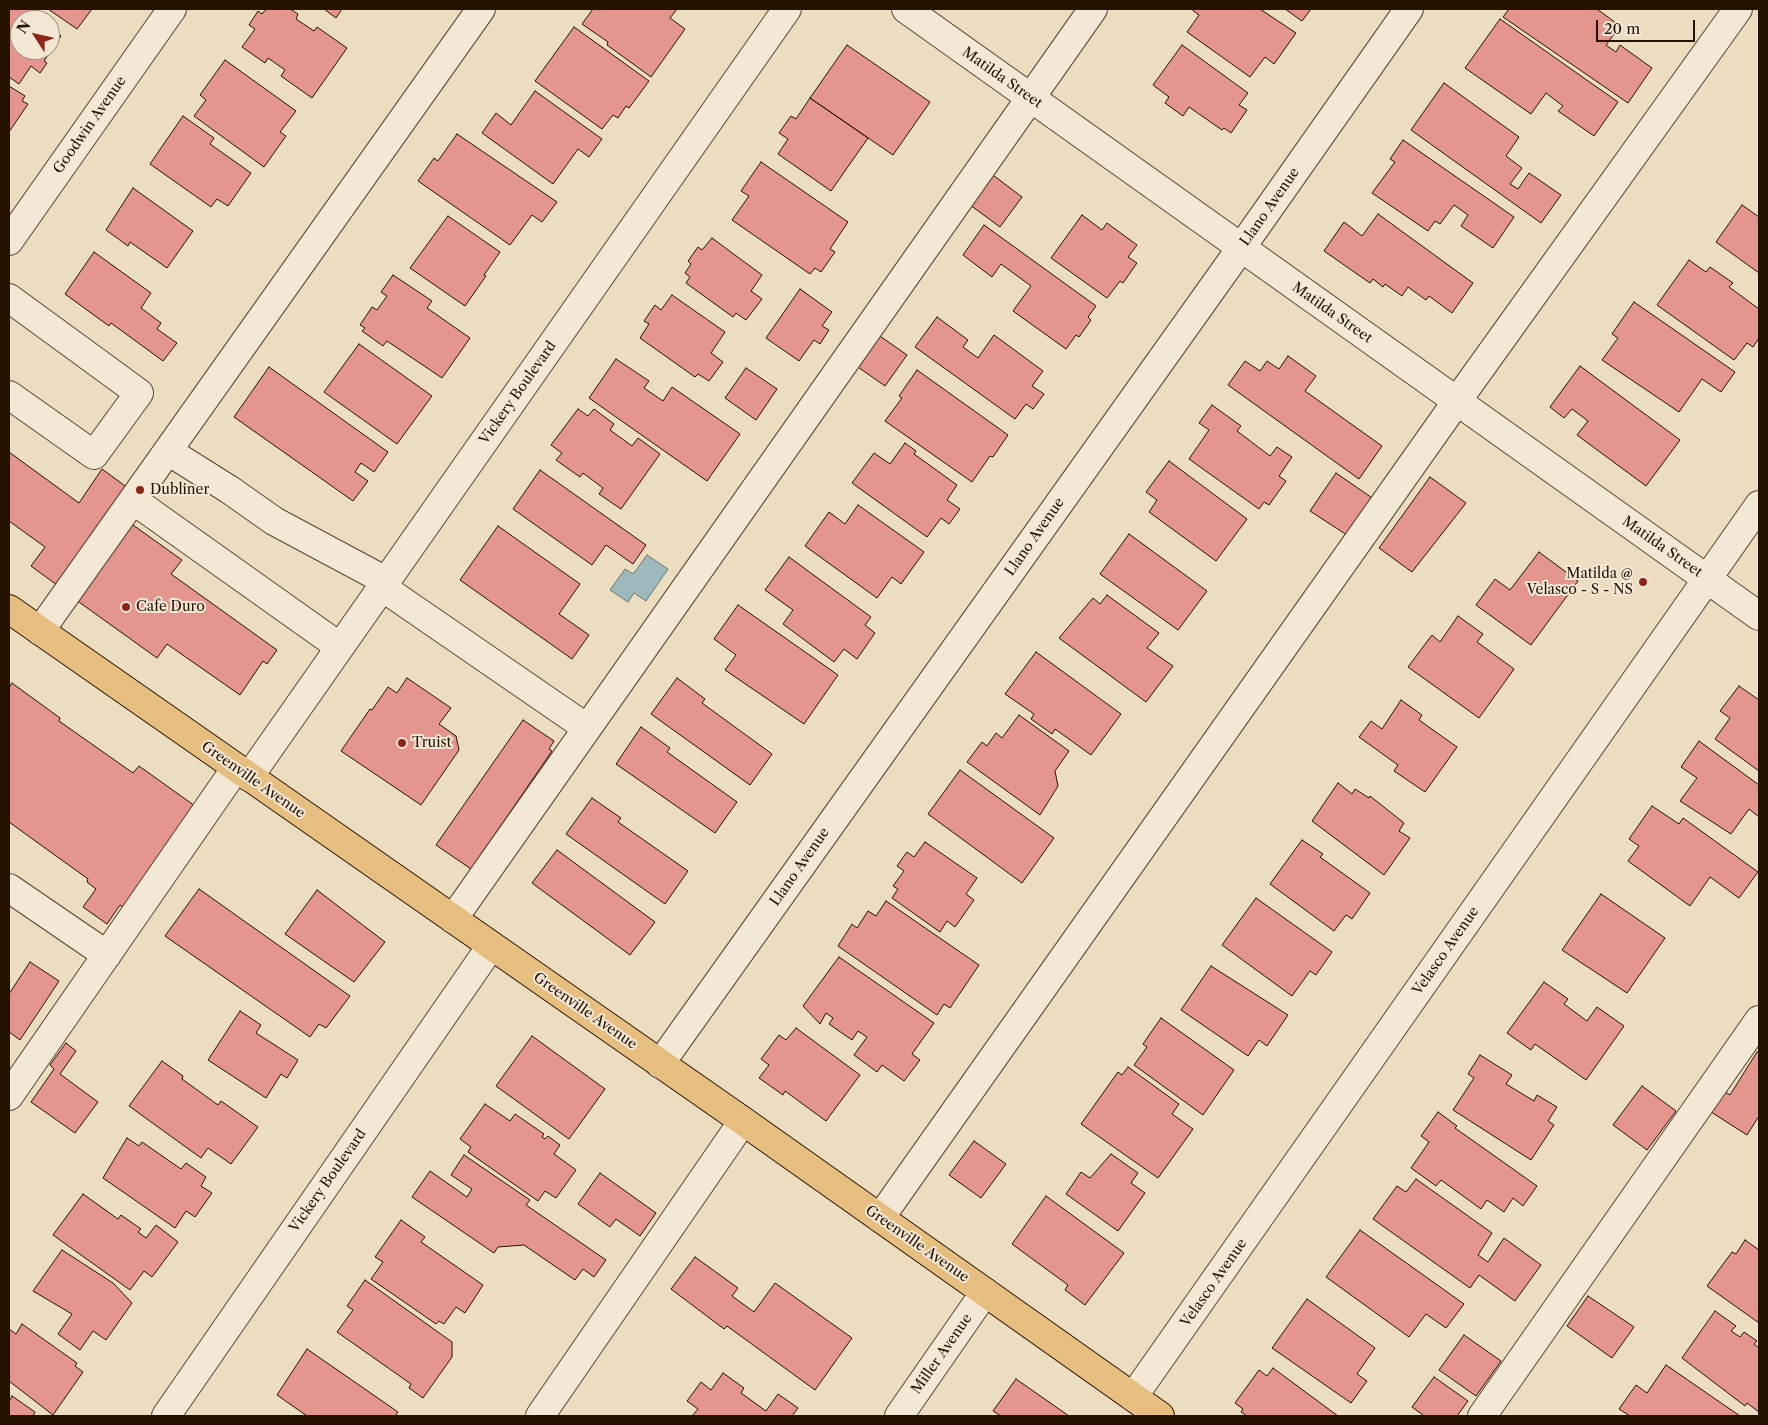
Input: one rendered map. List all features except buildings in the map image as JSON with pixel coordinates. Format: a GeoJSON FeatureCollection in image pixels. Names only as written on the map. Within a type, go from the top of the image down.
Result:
{"type":"FeatureCollection","features":[{"type":"Feature","properties":{"kind":"main road","name":"Greenville Avenue"},"geometry":{"type":"LineString","coordinates":[[9,609],[743,1121],[1160,1416]]}},
{"type":"Feature","properties":{"kind":"street","name":"Goodwin Avenue"},"geometry":{"type":"LineString","coordinates":[[9,241],[172,9]]}},
{"type":"Feature","properties":{"kind":"street"},"geometry":{"type":"LineString","coordinates":[[40,631],[481,9]]}},
{"type":"Feature","properties":{"kind":"street","name":"Vickery Boulevard"},"geometry":{"type":"LineString","coordinates":[[9,1096],[107,955],[242,772],[340,647],[787,9]]}},
{"type":"Feature","properties":{"kind":"street","name":"Matilda Street"},"geometry":{"type":"LineString","coordinates":[[906,9],[1759,616]]}},
{"type":"Feature","properties":{"kind":"street"},"geometry":{"type":"LineString","coordinates":[[453,919],[1092,9]]}},
{"type":"Feature","properties":{"kind":"street","name":"Llano Avenue"},"geometry":{"type":"LineString","coordinates":[[660,1064],[1409,9]]}},
{"type":"Feature","properties":{"kind":"street"},"geometry":{"type":"LineString","coordinates":[[880,1218],[1457,402],[1738,9]]}},
{"type":"Feature","properties":{"kind":"street"},"geometry":{"type":"LineString","coordinates":[[9,298],[139,393],[94,455],[9,394]]}},
{"type":"Feature","properties":{"kind":"street"},"geometry":{"type":"LineString","coordinates":[[168,451],[230,490],[274,521],[384,584],[587,728]]}},
{"type":"Feature","properties":{"kind":"street"},"geometry":{"type":"LineString","coordinates":[[133,500],[340,647]]}},
{"type":"Feature","properties":{"kind":"street","name":"Velasco Avenue"},"geometry":{"type":"LineString","coordinates":[[1133,1397],[1759,505]]}},
{"type":"Feature","properties":{"kind":"street"},"geometry":{"type":"LineString","coordinates":[[9,888],[107,955]]}},
{"type":"Feature","properties":{"kind":"street","name":"Vickery Boulevard"},"geometry":{"type":"LineString","coordinates":[[166,1416],[491,946]]}},
{"type":"Feature","properties":{"kind":"street"},"geometry":{"type":"LineString","coordinates":[[1482,1416],[1759,1020]]}},
{"type":"Feature","properties":{"kind":"street"},"geometry":{"type":"LineString","coordinates":[[540,1416],[743,1121]]}},
{"type":"Feature","properties":{"kind":"street","name":"Miller Avenue"},"geometry":{"type":"LineString","coordinates":[[898,1416],[985,1292]]}},
{"type":"Feature","properties":{"kind":"water"},"geometry":{"type":"Polygon","coordinates":[[[647,555],[668,569],[646,601],[634,593],[628,602],[610,590],[625,569],[633,574],[647,555]]]}},
{"type":"Feature","properties":{"kind":"place","name":"Dubliner"},"geometry":{"type":"Point","coordinates":[140,490]}},
{"type":"Feature","properties":{"kind":"place","name":"Matilda @ Velasco - S - NS"},"geometry":{"type":"Point","coordinates":[1643,582]}},
{"type":"Feature","properties":{"kind":"place","name":"Cafe Duro"},"geometry":{"type":"Point","coordinates":[126,607]}},
{"type":"Feature","properties":{"kind":"place","name":"Truist"},"geometry":{"type":"Point","coordinates":[402,743]}}]}
